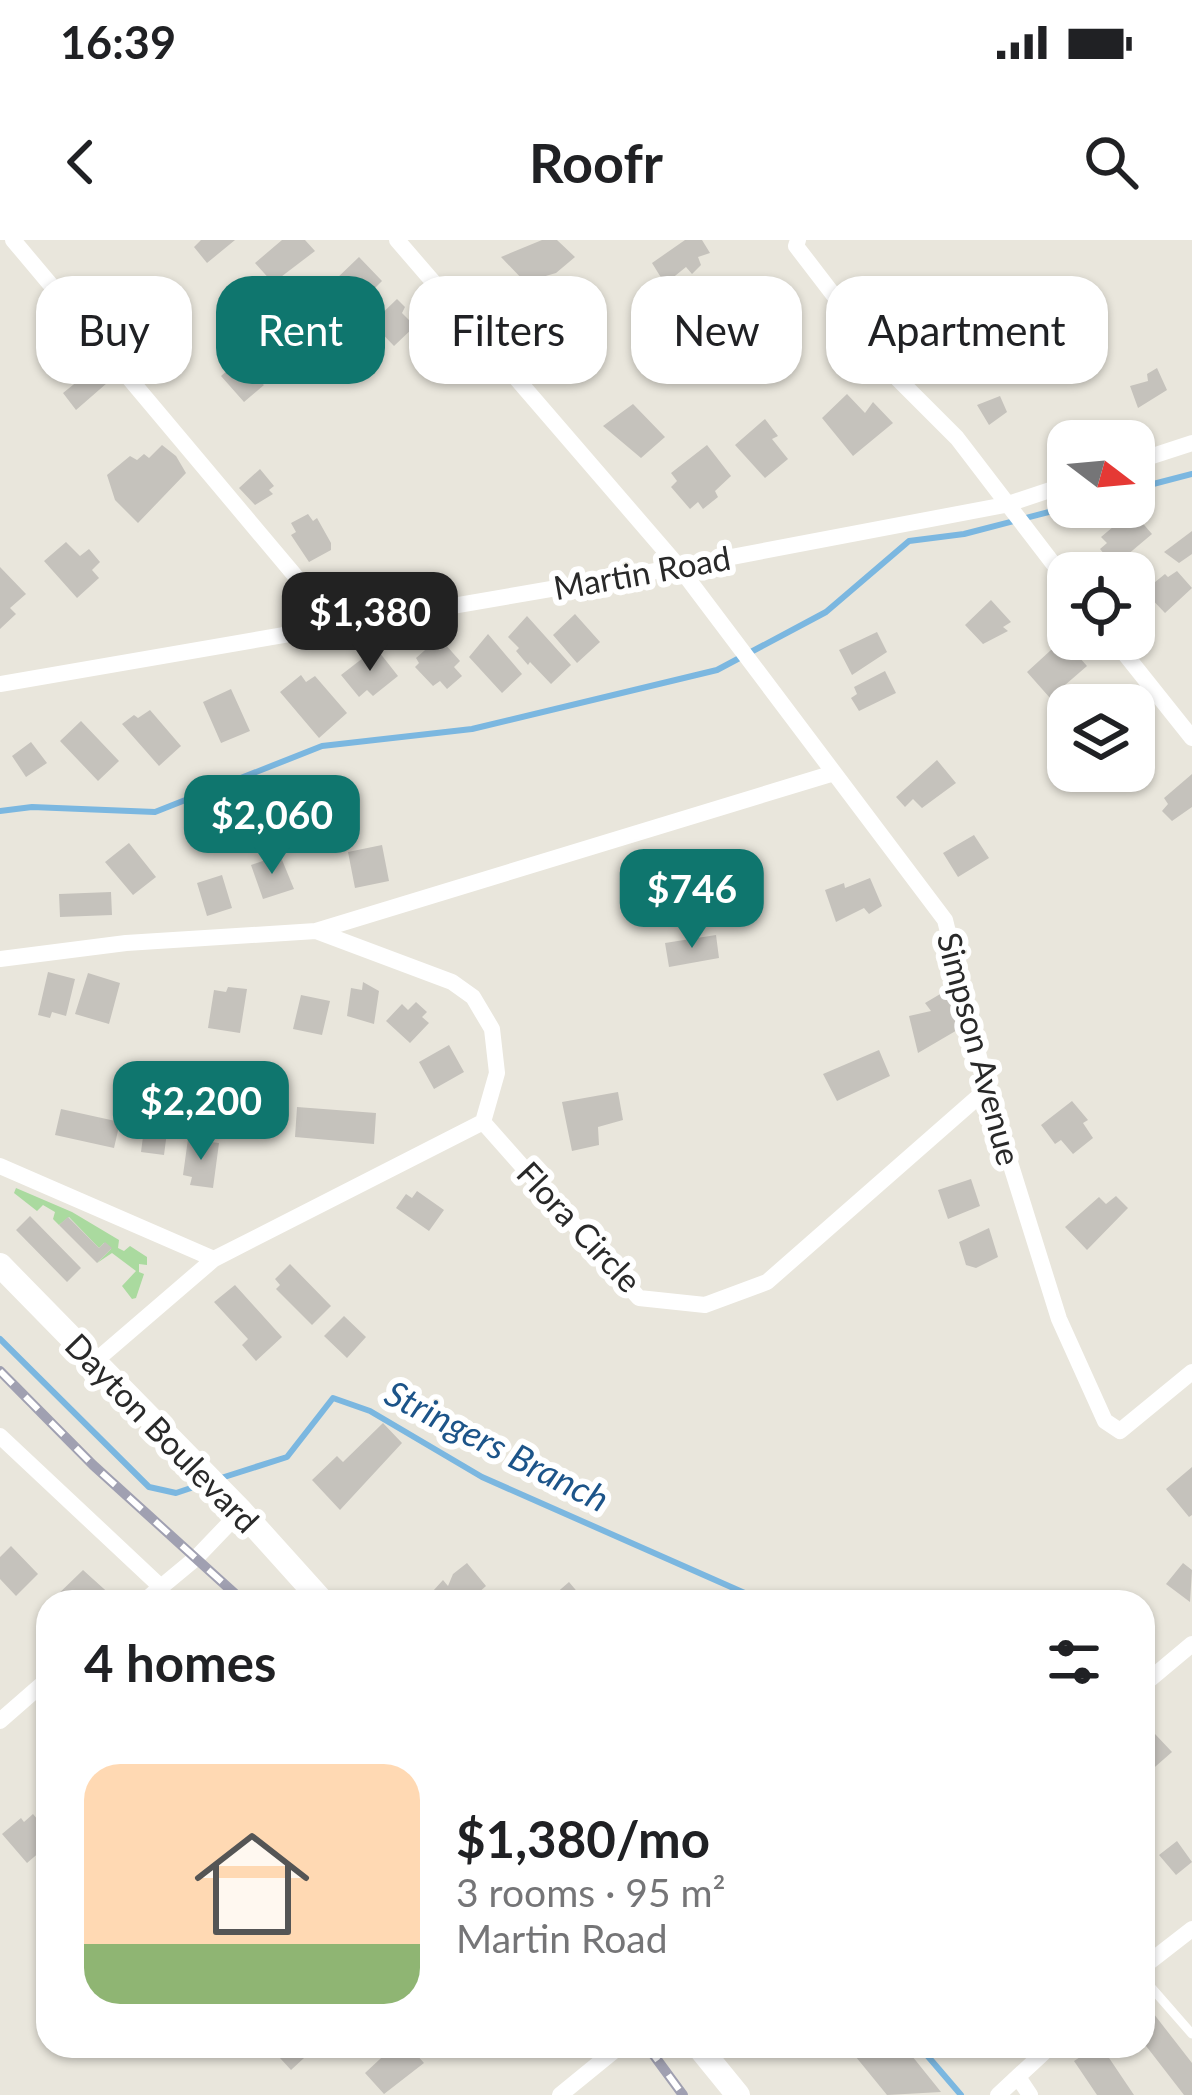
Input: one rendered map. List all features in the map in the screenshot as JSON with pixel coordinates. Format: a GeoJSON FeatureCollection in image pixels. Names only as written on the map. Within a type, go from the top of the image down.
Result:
{"type":"FeatureCollection","features":[{"type":"Feature","properties":{"kind":"main road","name":"Dayton Boulevard"},"geometry":{"type":"LineString","coordinates":[[0,1265],[312,1590]]}},
{"type":"Feature","properties":{"kind":"main road"},"geometry":{"type":"LineString","coordinates":[[710,2058],[738,2095]]}},
{"type":"Feature","properties":{"kind":"street"},"geometry":{"type":"LineString","coordinates":[[14,240],[339,628]]}},
{"type":"Feature","properties":{"kind":"street","name":"Simpson Avenue"},"geometry":{"type":"LineString","coordinates":[[397,240],[679,567],[945,920],[986,1090],[1059,1319],[1105,1421],[1120,1431],[1192,1372]]}},
{"type":"Feature","properties":{"kind":"street"},"geometry":{"type":"LineString","coordinates":[[798,240],[796,246],[898,379],[957,438],[1047,557]]}},
{"type":"Feature","properties":{"kind":"street"},"geometry":{"type":"LineString","coordinates":[[1155,455],[1192,443]]}},
{"type":"Feature","properties":{"kind":"street","name":"Martin Road"},"geometry":{"type":"LineString","coordinates":[[0,684],[679,567],[1005,505],[1047,491]]}},
{"type":"Feature","properties":{"kind":"street"},"geometry":{"type":"LineString","coordinates":[[1130,660],[1192,738]]}},
{"type":"Feature","properties":{"kind":"street"},"geometry":{"type":"LineString","coordinates":[[0,959],[126,943],[316,932],[834,773]]}},
{"type":"Feature","properties":{"kind":"street"},"geometry":{"type":"LineString","coordinates":[[93,1363],[214,1259],[484,1122],[497,1073],[492,1029],[472,997],[452,982],[316,932]]}},
{"type":"Feature","properties":{"kind":"street","name":"Flora Circle"},"geometry":{"type":"LineString","coordinates":[[484,1122],[638,1298],[705,1306],[767,1282],[986,1090]]}},
{"type":"Feature","properties":{"kind":"street"},"geometry":{"type":"LineString","coordinates":[[0,1166],[214,1259]]}},
{"type":"Feature","properties":{"kind":"street"},"geometry":{"type":"LineString","coordinates":[[0,1436],[162,1588]]}},
{"type":"Feature","properties":{"kind":"street"},"geometry":{"type":"LineString","coordinates":[[159,1590],[241,1511]]}},
{"type":"Feature","properties":{"kind":"street"},"geometry":{"type":"LineString","coordinates":[[1155,1674],[1192,1644]]}},
{"type":"Feature","properties":{"kind":"street"},"geometry":{"type":"LineString","coordinates":[[0,1721],[36,1690]]}},
{"type":"Feature","properties":{"kind":"street"},"geometry":{"type":"LineString","coordinates":[[1155,1958],[1192,1929]]}},
{"type":"Feature","properties":{"kind":"street"},"geometry":{"type":"LineString","coordinates":[[560,2095],[582,2088],[609,2058]]}},
{"type":"Feature","properties":{"kind":"street"},"geometry":{"type":"LineString","coordinates":[[998,2095],[1039,2058]]}},
{"type":"Feature","properties":{"kind":"street"},"geometry":{"type":"LineString","coordinates":[[1018,2077],[1030,2095]]}},
{"type":"Feature","properties":{"kind":"lane"},"geometry":{"type":"LineString","coordinates":[[1155,1992],[1192,2034]]}},
{"type":"Feature","properties":{"kind":"green space"},"geometry":{"type":"Polygon","coordinates":[[[16,1188],[72,1212],[119,1240],[118,1248],[124,1251],[130,1246],[147,1257],[147,1265],[139,1264],[144,1274],[136,1298],[122,1286],[136,1271],[112,1253],[97,1263],[111,1249],[104,1243],[99,1248],[69,1217],[59,1225],[53,1219],[55,1212],[43,1205],[37,1211],[14,1193],[16,1188]]]}},
{"type":"Feature","properties":{"kind":"building"},"geometry":{"type":"Polygon","coordinates":[[[201,240],[235,240],[207,263],[194,247],[201,240]]]}},
{"type":"Feature","properties":{"kind":"building"},"geometry":{"type":"Polygon","coordinates":[[[282,240],[305,240],[315,251],[282,276],[267,276],[255,263],[282,240]]]}},
{"type":"Feature","properties":{"kind":"building"},"geometry":{"type":"Polygon","coordinates":[[[542,240],[557,240],[575,257],[556,273],[519,276],[501,257],[542,240]]]}},
{"type":"Feature","properties":{"kind":"building"},"geometry":{"type":"Polygon","coordinates":[[[685,240],[702,240],[710,253],[698,257],[701,265],[692,274],[686,267],[675,276],[660,276],[652,263],[685,240]]]}},
{"type":"Feature","properties":{"kind":"building"},"geometry":{"type":"Polygon","coordinates":[[[359,257],[377,276],[339,276],[359,257]]]}},
{"type":"Feature","properties":{"kind":"building"},"geometry":{"type":"Polygon","coordinates":[[[397,299],[409,320],[409,332],[394,346],[385,337],[385,311],[397,299]]]}},
{"type":"Feature","properties":{"kind":"building"},"geometry":{"type":"Polygon","coordinates":[[[1157,368],[1167,390],[1138,408],[1130,386],[1148,381],[1147,374],[1157,368]]]}},
{"type":"Feature","properties":{"kind":"building"},"geometry":{"type":"Polygon","coordinates":[[[74,384],[106,384],[76,410],[63,393],[74,384]]]}},
{"type":"Feature","properties":{"kind":"building"},"geometry":{"type":"Polygon","coordinates":[[[228,384],[264,385],[244,402],[228,384]]]}},
{"type":"Feature","properties":{"kind":"building"},"geometry":{"type":"Polygon","coordinates":[[[847,394],[865,413],[873,402],[893,423],[853,456],[822,418],[847,394]]]}},
{"type":"Feature","properties":{"kind":"building"},"geometry":{"type":"Polygon","coordinates":[[[1000,396],[1007,412],[989,425],[977,405],[1000,396]]]}},
{"type":"Feature","properties":{"kind":"building"},"geometry":{"type":"Polygon","coordinates":[[[633,404],[665,437],[641,458],[603,426],[633,404]]]}},
{"type":"Feature","properties":{"kind":"building"},"geometry":{"type":"Polygon","coordinates":[[[765,419],[778,436],[772,439],[788,459],[765,478],[735,445],[765,419]]]}},
{"type":"Feature","properties":{"kind":"building"},"geometry":{"type":"Polygon","coordinates":[[[162,445],[186,473],[138,523],[115,500],[107,475],[130,456],[149,458],[162,445]]]}},
{"type":"Feature","properties":{"kind":"building"},"geometry":{"type":"Polygon","coordinates":[[[707,445],[731,476],[715,491],[718,497],[703,509],[698,502],[690,509],[671,487],[677,481],[671,473],[707,445]]]}},
{"type":"Feature","properties":{"kind":"building"},"geometry":{"type":"Polygon","coordinates":[[[260,469],[274,486],[269,490],[273,494],[255,505],[239,488],[260,469]]]}},
{"type":"Feature","properties":{"kind":"building"},"geometry":{"type":"Polygon","coordinates":[[[308,514],[313,521],[317,518],[331,543],[331,550],[309,562],[291,535],[296,532],[291,523],[308,514]]]}},
{"type":"Feature","properties":{"kind":"building"},"geometry":{"type":"Polygon","coordinates":[[[1112,528],[1147,528],[1152,534],[1131,552],[1103,552],[1100,549],[1107,543],[1101,537],[1112,528]]]}},
{"type":"Feature","properties":{"kind":"building"},"geometry":{"type":"Polygon","coordinates":[[[1192,531],[1192,554],[1179,563],[1164,552],[1192,531]]]}},
{"type":"Feature","properties":{"kind":"building"},"geometry":{"type":"Polygon","coordinates":[[[66,542],[80,556],[89,549],[100,562],[92,570],[99,578],[77,598],[44,561],[66,542]]]}},
{"type":"Feature","properties":{"kind":"building"},"geometry":{"type":"Polygon","coordinates":[[[0,567],[26,594],[10,608],[16,614],[0,629],[0,567]]]}},
{"type":"Feature","properties":{"kind":"building"},"geometry":{"type":"Polygon","coordinates":[[[1177,571],[1192,588],[1165,613],[1155,603],[1155,582],[1165,574],[1168,577],[1177,571]]]}},
{"type":"Feature","properties":{"kind":"building"},"geometry":{"type":"Polygon","coordinates":[[[991,600],[1011,622],[1003,627],[1008,631],[983,644],[965,625],[991,600]]]}},
{"type":"Feature","properties":{"kind":"building"},"geometry":{"type":"Polygon","coordinates":[[[575,614],[600,642],[577,663],[553,635],[575,614]]]}},
{"type":"Feature","properties":{"kind":"building"},"geometry":{"type":"Polygon","coordinates":[[[527,616],[571,665],[551,684],[530,662],[528,665],[508,637],[527,616]]]}},
{"type":"Feature","properties":{"kind":"building"},"geometry":{"type":"Polygon","coordinates":[[[877,632],[887,652],[852,675],[839,650],[877,632]]]}},
{"type":"Feature","properties":{"kind":"building"},"geometry":{"type":"Polygon","coordinates":[[[488,634],[522,674],[502,693],[469,657],[488,634]]]}},
{"type":"Feature","properties":{"kind":"building"},"geometry":{"type":"Polygon","coordinates":[[[433,643],[439,650],[445,644],[460,661],[454,667],[462,676],[447,689],[440,681],[433,686],[415,667],[416,658],[433,643]]]}},
{"type":"Feature","properties":{"kind":"building"},"geometry":{"type":"Polygon","coordinates":[[[376,648],[398,676],[373,696],[367,690],[359,697],[341,675],[376,648]]]}},
{"type":"Feature","properties":{"kind":"building"},"geometry":{"type":"Polygon","coordinates":[[[1047,654],[1047,660],[1082,660],[1087,666],[1066,684],[1047,684],[1047,695],[1027,672],[1047,654]]]}},
{"type":"Feature","properties":{"kind":"building"},"geometry":{"type":"Polygon","coordinates":[[[885,671],[896,693],[859,711],[851,698],[857,694],[854,687],[885,671]]]}},
{"type":"Feature","properties":{"kind":"building"},"geometry":{"type":"Polygon","coordinates":[[[301,675],[306,682],[315,676],[347,713],[319,738],[280,692],[301,675]]]}},
{"type":"Feature","properties":{"kind":"building"},"geometry":{"type":"Polygon","coordinates":[[[231,689],[250,731],[221,743],[203,702],[231,689]]]}},
{"type":"Feature","properties":{"kind":"building"},"geometry":{"type":"Polygon","coordinates":[[[150,710],[181,746],[159,766],[122,724],[150,710]]]}},
{"type":"Feature","properties":{"kind":"building"},"geometry":{"type":"Polygon","coordinates":[[[81,721],[119,761],[98,781],[60,741],[81,721]]]}},
{"type":"Feature","properties":{"kind":"building"},"geometry":{"type":"Polygon","coordinates":[[[31,742],[47,763],[26,777],[12,756],[31,742]]]}},
{"type":"Feature","properties":{"kind":"building"},"geometry":{"type":"Polygon","coordinates":[[[937,760],[956,783],[922,808],[913,799],[905,807],[896,797],[937,760]]]}},
{"type":"Feature","properties":{"kind":"building"},"geometry":{"type":"Polygon","coordinates":[[[1192,774],[1192,807],[1172,821],[1162,811],[1168,804],[1164,798],[1192,774]]]}},
{"type":"Feature","properties":{"kind":"building"},"geometry":{"type":"Polygon","coordinates":[[[974,835],[989,858],[958,877],[943,853],[974,835]]]}},
{"type":"Feature","properties":{"kind":"building"},"geometry":{"type":"Polygon","coordinates":[[[129,843],[156,877],[133,895],[105,862],[129,843]]]}},
{"type":"Feature","properties":{"kind":"building"},"geometry":{"type":"Polygon","coordinates":[[[382,845],[389,881],[355,888],[348,852],[382,845]]]}},
{"type":"Feature","properties":{"kind":"building"},"geometry":{"type":"Polygon","coordinates":[[[280,855],[294,889],[263,899],[251,865],[280,855]]]}},
{"type":"Feature","properties":{"kind":"building"},"geometry":{"type":"Polygon","coordinates":[[[222,875],[232,908],[207,916],[197,883],[222,875]]]}},
{"type":"Feature","properties":{"kind":"building"},"geometry":{"type":"Polygon","coordinates":[[[870,878],[882,906],[869,914],[864,908],[836,922],[825,890],[870,878]]]}},
{"type":"Feature","properties":{"kind":"building"},"geometry":{"type":"Polygon","coordinates":[[[111,892],[112,915],[60,917],[59,894],[111,892]]]}},
{"type":"Feature","properties":{"kind":"building"},"geometry":{"type":"Polygon","coordinates":[[[716,935],[719,958],[669,967],[665,943],[716,935]]]}},
{"type":"Feature","properties":{"kind":"building"},"geometry":{"type":"Polygon","coordinates":[[[48,972],[75,979],[66,1016],[38,1015],[48,972]]]}},
{"type":"Feature","properties":{"kind":"building"},"geometry":{"type":"Polygon","coordinates":[[[88,973],[120,983],[109,1024],[75,1014],[88,973]]]}},
{"type":"Feature","properties":{"kind":"building"},"geometry":{"type":"Polygon","coordinates":[[[363,982],[379,991],[374,1024],[347,1016],[351,988],[362,990],[363,982]]]}},
{"type":"Feature","properties":{"kind":"building"},"geometry":{"type":"Polygon","coordinates":[[[228,987],[247,989],[240,1033],[208,1028],[214,990],[226,992],[228,987]]]}},
{"type":"Feature","properties":{"kind":"building"},"geometry":{"type":"Polygon","coordinates":[[[947,990],[960,1013],[959,1029],[918,1053],[909,1016],[931,1011],[925,1003],[947,990]]]}},
{"type":"Feature","properties":{"kind":"building"},"geometry":{"type":"Polygon","coordinates":[[[301,995],[330,1001],[322,1035],[293,1029],[301,995]]]}},
{"type":"Feature","properties":{"kind":"building"},"geometry":{"type":"Polygon","coordinates":[[[416,1002],[427,1012],[422,1017],[429,1023],[410,1043],[386,1021],[402,1004],[408,1010],[416,1002]]]}},
{"type":"Feature","properties":{"kind":"building"},"geometry":{"type":"Polygon","coordinates":[[[449,1045],[464,1072],[434,1089],[419,1062],[449,1045]]]}},
{"type":"Feature","properties":{"kind":"building"},"geometry":{"type":"Polygon","coordinates":[[[879,1050],[890,1076],[837,1101],[823,1074],[879,1050]]]}},
{"type":"Feature","properties":{"kind":"building"},"geometry":{"type":"Polygon","coordinates":[[[618,1092],[623,1120],[598,1127],[599,1145],[572,1151],[562,1102],[618,1092]]]}},
{"type":"Feature","properties":{"kind":"building"},"geometry":{"type":"Polygon","coordinates":[[[1072,1101],[1088,1120],[1083,1123],[1093,1138],[1073,1154],[1061,1140],[1055,1144],[1041,1125],[1072,1101]]]}},
{"type":"Feature","properties":{"kind":"building"},"geometry":{"type":"Polygon","coordinates":[[[297,1107],[376,1113],[374,1144],[295,1137],[297,1107]]]}},
{"type":"Feature","properties":{"kind":"building"},"geometry":{"type":"Polygon","coordinates":[[[61,1109],[120,1122],[114,1148],[55,1135],[61,1109]]]}},
{"type":"Feature","properties":{"kind":"building"},"geometry":{"type":"Polygon","coordinates":[[[144,1129],[167,1132],[164,1155],[141,1152],[144,1129]]]}},
{"type":"Feature","properties":{"kind":"building"},"geometry":{"type":"Polygon","coordinates":[[[188,1139],[219,1143],[213,1188],[190,1185],[192,1177],[183,1175],[188,1139]]]}},
{"type":"Feature","properties":{"kind":"building"},"geometry":{"type":"Polygon","coordinates":[[[971,1179],[980,1206],[948,1219],[938,1190],[971,1179]]]}},
{"type":"Feature","properties":{"kind":"building"},"geometry":{"type":"Polygon","coordinates":[[[417,1191],[444,1210],[429,1231],[396,1208],[406,1194],[412,1198],[417,1191]]]}},
{"type":"Feature","properties":{"kind":"building"},"geometry":{"type":"Polygon","coordinates":[[[1116,1196],[1128,1208],[1087,1250],[1065,1227],[1099,1197],[1106,1204],[1116,1196]]]}},
{"type":"Feature","properties":{"kind":"building"},"geometry":{"type":"Polygon","coordinates":[[[30,1216],[81,1268],[67,1282],[16,1230],[30,1216]]]}},
{"type":"Feature","properties":{"kind":"building"},"geometry":{"type":"Polygon","coordinates":[[[68,1217],[99,1248],[105,1242],[112,1248],[97,1263],[59,1225],[68,1217]]]}},
{"type":"Feature","properties":{"kind":"building"},"geometry":{"type":"Polygon","coordinates":[[[989,1228],[998,1257],[976,1268],[966,1265],[959,1242],[989,1228]]]}},
{"type":"Feature","properties":{"kind":"building"},"geometry":{"type":"Polygon","coordinates":[[[290,1264],[331,1306],[312,1325],[276,1289],[280,1285],[275,1279],[290,1264]]]}},
{"type":"Feature","properties":{"kind":"building"},"geometry":{"type":"Polygon","coordinates":[[[235,1285],[282,1337],[256,1361],[242,1345],[248,1339],[214,1302],[235,1285]]]}},
{"type":"Feature","properties":{"kind":"building"},"geometry":{"type":"Polygon","coordinates":[[[344,1316],[366,1337],[347,1358],[324,1336],[344,1316]]]}},
{"type":"Feature","properties":{"kind":"building"},"geometry":{"type":"Polygon","coordinates":[[[383,1423],[402,1443],[340,1510],[312,1480],[337,1456],[343,1462],[383,1423]]]}},
{"type":"Feature","properties":{"kind":"building"},"geometry":{"type":"Polygon","coordinates":[[[1192,1467],[1192,1515],[1189,1517],[1166,1489],[1192,1467]]]}},
{"type":"Feature","properties":{"kind":"building"},"geometry":{"type":"Polygon","coordinates":[[[11,1546],[38,1574],[16,1596],[0,1579],[0,1557],[11,1546]]]}},
{"type":"Feature","properties":{"kind":"building"},"geometry":{"type":"Polygon","coordinates":[[[467,1563],[486,1586],[482,1590],[434,1590],[443,1580],[448,1586],[453,1574],[467,1563]]]}},
{"type":"Feature","properties":{"kind":"building"},"geometry":{"type":"Polygon","coordinates":[[[1183,1563],[1192,1570],[1190,1602],[1166,1584],[1183,1563]]]}},
{"type":"Feature","properties":{"kind":"building"},"geometry":{"type":"Polygon","coordinates":[[[83,1570],[105,1590],[62,1590],[83,1570]]]}},
{"type":"Feature","properties":{"kind":"building"},"geometry":{"type":"Polygon","coordinates":[[[1155,1734],[1172,1752],[1155,1767],[1155,1734]]]}},
{"type":"Feature","properties":{"kind":"building"},"geometry":{"type":"Polygon","coordinates":[[[33,1814],[36,1818],[36,1855],[27,1863],[2,1834],[21,1818],[24,1822],[33,1814]]]}},
{"type":"Feature","properties":{"kind":"building"},"geometry":{"type":"Polygon","coordinates":[[[1177,1841],[1192,1862],[1176,1875],[1159,1855],[1177,1841]]]}},
{"type":"Feature","properties":{"kind":"building"},"geometry":{"type":"Polygon","coordinates":[[[1155,2015],[1192,2063],[1192,2095],[1184,2095],[1155,2058],[1155,2015]]]}},
{"type":"Feature","properties":{"kind":"building"},"geometry":{"type":"Polygon","coordinates":[[[280,2058],[304,2058],[291,2070],[280,2058]]]}},
{"type":"Feature","properties":{"kind":"building"},"geometry":{"type":"Polygon","coordinates":[[[381,2058],[420,2058],[424,2063],[384,2094],[365,2073],[381,2058]]]}},
{"type":"Feature","properties":{"kind":"building"},"geometry":{"type":"Polygon","coordinates":[[[857,2058],[914,2058],[941,2092],[887,2095],[857,2058]]]}},
{"type":"Feature","properties":{"kind":"building"},"geometry":{"type":"Polygon","coordinates":[[[1109,2058],[1134,2095],[1097,2095],[1074,2061],[1109,2058]]]}},
{"type":"Feature","properties":{"kind":"waterway"},"geometry":{"type":"LineString","coordinates":[[1155,484],[1192,474]]}},
{"type":"Feature","properties":{"kind":"waterway"},"geometry":{"type":"LineString","coordinates":[[0,811],[32,807],[155,812],[322,746],[472,729],[717,670],[826,612],[909,541],[964,534],[1047,512]]}},
{"type":"Feature","properties":{"kind":"waterway","name":"Stringers Branch"},"geometry":{"type":"LineString","coordinates":[[0,1339],[149,1487],[176,1493],[206,1483]]}},
{"type":"Feature","properties":{"kind":"waterway","name":"Stringers Branch"},"geometry":{"type":"LineString","coordinates":[[218,1479],[287,1457],[333,1398],[370,1411],[482,1477],[738,1590]]}},
{"type":"Feature","properties":{"kind":"waterway","name":"Stringers Branch"},"geometry":{"type":"LineString","coordinates":[[929,2058],[961,2095]]}},
{"type":"Feature","properties":{"kind":"railway"},"geometry":{"type":"LineString","coordinates":[[0,1371],[93,1465],[231,1590]]}},
{"type":"Feature","properties":{"kind":"railway"},"geometry":{"type":"LineString","coordinates":[[656,2058],[683,2095]]}}]}
